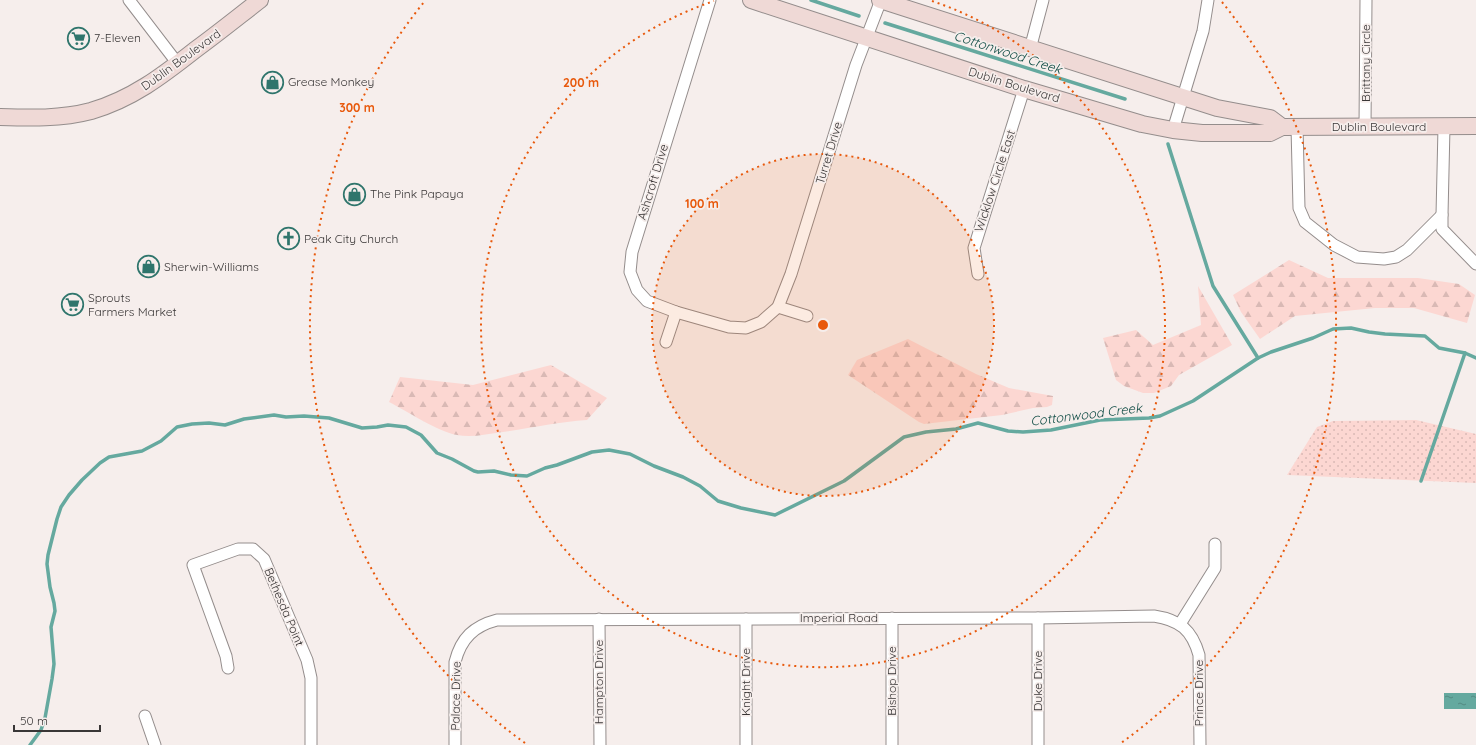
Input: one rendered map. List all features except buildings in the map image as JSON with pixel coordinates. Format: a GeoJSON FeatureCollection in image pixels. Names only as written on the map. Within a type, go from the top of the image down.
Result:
{"type":"FeatureCollection","features":[{"type":"Feature","properties":{"kind":"main road","name":"Dublin Boulevard"},"geometry":{"type":"LineString","coordinates":[[0,117],[50,117],[90,111],[118,101],[158,80],[260,0]]}},
{"type":"Feature","properties":{"kind":"main road","name":"Dublin Boulevard"},"geometry":{"type":"LineString","coordinates":[[751,0],[1024,89],[1142,124],[1173,130],[1202,133],[1270,133],[1290,127],[1476,126]]}},
{"type":"Feature","properties":{"kind":"main road"},"geometry":{"type":"LineString","coordinates":[[881,0],[1217,108],[1270,118],[1290,127]]}},
{"type":"Feature","properties":{"kind":"street"},"geometry":{"type":"LineString","coordinates":[[129,0],[178,64]]}},
{"type":"Feature","properties":{"kind":"street","name":"Ashcroft Drive"},"geometry":{"type":"LineString","coordinates":[[676,312],[647,301],[637,290],[630,272],[632,252],[710,0]]}},
{"type":"Feature","properties":{"kind":"street","name":"Turret Drive"},"geometry":{"type":"LineString","coordinates":[[676,312],[729,327],[746,328],[761,322],[778,307],[791,274],[854,72],[881,0]]}},
{"type":"Feature","properties":{"kind":"street"},"geometry":{"type":"LineString","coordinates":[[1030,48],[1043,0]]}},
{"type":"Feature","properties":{"kind":"street"},"geometry":{"type":"LineString","coordinates":[[1173,130],[1203,31],[1208,0]]}},
{"type":"Feature","properties":{"kind":"street","name":"Brittany Circle"},"geometry":{"type":"LineString","coordinates":[[1365,127],[1366,0]]}},
{"type":"Feature","properties":{"kind":"street","name":"Wicklow Circle East"},"geometry":{"type":"LineString","coordinates":[[978,274],[974,248],[1024,89]]}},
{"type":"Feature","properties":{"kind":"street"},"geometry":{"type":"LineString","coordinates":[[1290,127],[1299,208],[1305,222],[1334,245],[1356,257],[1384,259],[1396,257],[1406,250],[1442,215]]}},
{"type":"Feature","properties":{"kind":"street"},"geometry":{"type":"LineString","coordinates":[[1444,127],[1442,229],[1476,264]]}},
{"type":"Feature","properties":{"kind":"street"},"geometry":{"type":"LineString","coordinates":[[778,307],[807,316]]}},
{"type":"Feature","properties":{"kind":"street"},"geometry":{"type":"LineString","coordinates":[[666,342],[676,312]]}},
{"type":"Feature","properties":{"kind":"street"},"geometry":{"type":"LineString","coordinates":[[1180,624],[1215,568],[1215,544]]}},
{"type":"Feature","properties":{"kind":"street","name":"Bethesda Point"},"geometry":{"type":"LineString","coordinates":[[228,668],[226,656],[193,565],[238,550],[253,549],[264,559],[307,660],[311,678],[311,745]]}},
{"type":"Feature","properties":{"kind":"street","name":"Imperial Road"},"geometry":{"type":"LineString","coordinates":[[497,620],[1038,618],[1154,616],[1166,618],[1180,624]]}},
{"type":"Feature","properties":{"kind":"street","name":"Bishop Drive"},"geometry":{"type":"LineString","coordinates":[[892,618],[892,745]]}},
{"type":"Feature","properties":{"kind":"street","name":"Duke Drive"},"geometry":{"type":"LineString","coordinates":[[1038,618],[1038,745]]}},
{"type":"Feature","properties":{"kind":"street","name":"Hampton Drive"},"geometry":{"type":"LineString","coordinates":[[599,619],[600,745]]}},
{"type":"Feature","properties":{"kind":"street","name":"Knight Drive"},"geometry":{"type":"LineString","coordinates":[[746,619],[746,745]]}},
{"type":"Feature","properties":{"kind":"street","name":"Palace Drive"},"geometry":{"type":"LineString","coordinates":[[455,745],[456,662],[458,649],[476,628],[497,620]]}},
{"type":"Feature","properties":{"kind":"street","name":"Prince Drive"},"geometry":{"type":"LineString","coordinates":[[1180,624],[1190,634],[1196,644],[1199,655],[1200,745]]}},
{"type":"Feature","properties":{"kind":"street"},"geometry":{"type":"LineString","coordinates":[[145,716],[155,745]]}},
{"type":"Feature","properties":{"kind":"green space"},"geometry":{"type":"Polygon","coordinates":[[[1289,260],[1328,278],[1418,278],[1459,284],[1475,295],[1467,323],[1414,308],[1375,308],[1295,316],[1260,339],[1241,312],[1233,295],[1289,260]]]}},
{"type":"Feature","properties":{"kind":"green space"},"geometry":{"type":"Polygon","coordinates":[[[1198,286],[1232,345],[1179,375],[1171,386],[1154,393],[1143,393],[1124,386],[1116,380],[1103,338],[1136,330],[1153,345],[1201,325],[1198,286]]]}},
{"type":"Feature","properties":{"kind":"green space"},"geometry":{"type":"Polygon","coordinates":[[[908,339],[976,374],[1009,388],[1053,396],[1052,405],[1002,415],[924,424],[919,422],[848,375],[857,360],[908,339]]]}},
{"type":"Feature","properties":{"kind":"green space"},"geometry":{"type":"Polygon","coordinates":[[[551,365],[607,398],[587,420],[463,436],[441,430],[389,402],[400,377],[473,385],[551,365]]]}},
{"type":"Feature","properties":{"kind":"green space"},"geometry":{"type":"Polygon","coordinates":[[[1416,420],[1476,434],[1476,483],[1287,475],[1317,427],[1333,421],[1416,420]]]}},
{"type":"Feature","properties":{"kind":"water"},"geometry":{"type":"Polygon","coordinates":[[[1444,693],[1476,693],[1476,709],[1444,709],[1444,693]]]}},
{"type":"Feature","properties":{"kind":"waterway","name":"Cottonwood Creek"},"geometry":{"type":"LineString","coordinates":[[811,0],[859,16]]}},
{"type":"Feature","properties":{"kind":"waterway","name":"Cottonwood Creek"},"geometry":{"type":"LineString","coordinates":[[885,23],[1125,99]]}},
{"type":"Feature","properties":{"kind":"waterway","name":"Cottonwood Creek"},"geometry":{"type":"LineString","coordinates":[[1168,144],[1213,286],[1258,358]]}},
{"type":"Feature","properties":{"kind":"waterway","name":"Cottonwood Creek"},"geometry":{"type":"LineString","coordinates":[[30,745],[41,730],[45,718],[54,664],[51,627],[55,611],[47,564],[61,507],[82,480],[100,463],[109,457],[142,451],[161,441],[177,427],[209,423],[225,425],[244,419],[274,415],[286,417],[304,416],[329,418],[362,428],[388,425],[406,427],[421,435],[437,453],[474,471],[494,471],[511,475],[527,476],[545,468],[592,452],[609,450],[630,454],[654,466],[683,477],[700,486],[718,501],[741,508],[775,515],[844,481],[904,437],[926,432],[956,429],[978,423],[1008,431],[1023,432],[1051,430],[1100,420],[1149,418],[1160,416],[1193,401],[1258,358],[1333,329],[1351,328],[1385,334],[1425,336],[1439,348],[1465,353],[1476,358]]}},
{"type":"Feature","properties":{"kind":"waterway"},"geometry":{"type":"LineString","coordinates":[[1421,481],[1465,353]]}},
{"type":"Feature","properties":{"kind":"place","name":"7-Eleven"},"geometry":{"type":"Point","coordinates":[78,38]}},
{"type":"Feature","properties":{"kind":"place","name":"Grease Monkey"},"geometry":{"type":"Point","coordinates":[272,82]}},
{"type":"Feature","properties":{"kind":"place","name":"The Pink Papaya"},"geometry":{"type":"Point","coordinates":[355,194]}},
{"type":"Feature","properties":{"kind":"place","name":"Peak City Church"},"geometry":{"type":"Point","coordinates":[288,239]}},
{"type":"Feature","properties":{"kind":"place","name":"Sherwin-Williams"},"geometry":{"type":"Point","coordinates":[149,267]}},
{"type":"Feature","properties":{"kind":"place","name":"Sprouts Farmers Market"},"geometry":{"type":"Point","coordinates":[72,305]}}]}
